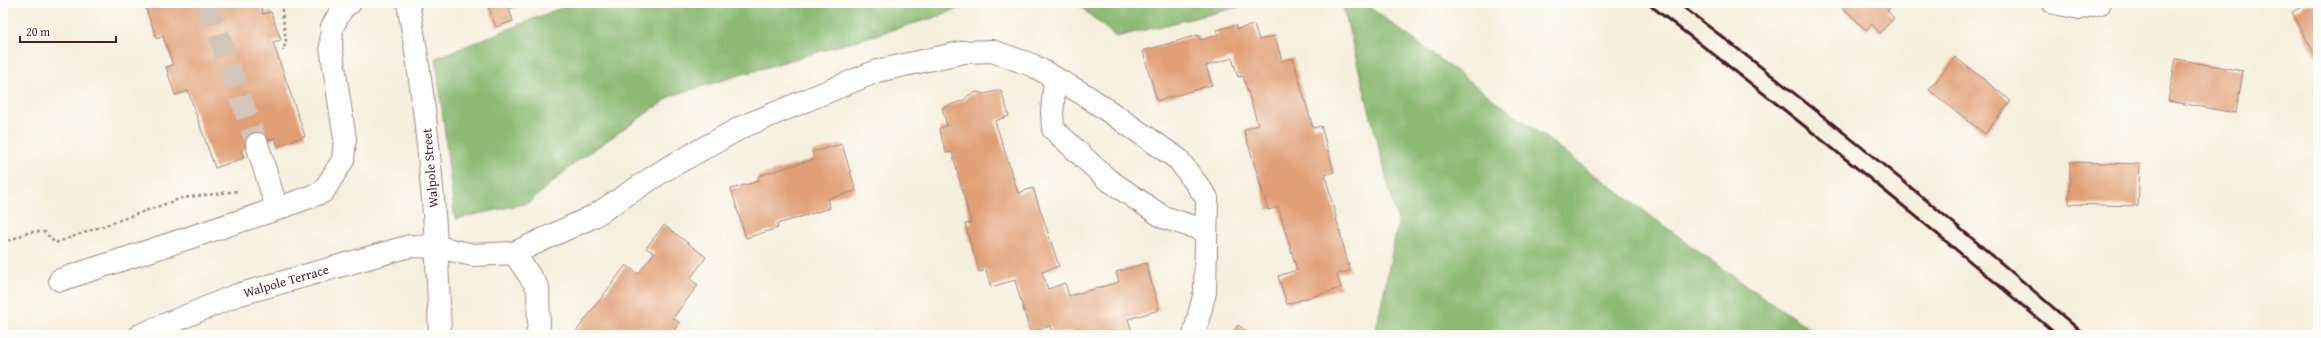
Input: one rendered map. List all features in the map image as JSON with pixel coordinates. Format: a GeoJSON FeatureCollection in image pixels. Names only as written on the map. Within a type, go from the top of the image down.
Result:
{"type":"FeatureCollection","features":[{"type":"Feature","properties":{"kind":"street"},"geometry":{"type":"LineString","coordinates":[[60,280],[277,209],[323,192],[343,160],[345,139],[331,47],[332,27],[343,7],[350,3]]}},
{"type":"Feature","properties":{"kind":"street","name":"Walpole Street"},"geometry":{"type":"LineString","coordinates":[[408,3],[421,75],[437,247],[440,335]]}},
{"type":"Feature","properties":{"kind":"street"},"geometry":{"type":"LineString","coordinates":[[2054,3],[2080,8],[2100,3]]}},
{"type":"Feature","properties":{"kind":"street"},"geometry":{"type":"LineString","coordinates":[[537,335],[540,325],[538,288],[514,253],[594,216],[666,169],[742,127],[877,71],[964,52],[992,51],[1032,65],[1085,94],[1178,158],[1207,198],[1205,292],[1194,335]]}},
{"type":"Feature","properties":{"kind":"street"},"geometry":{"type":"LineString","coordinates":[[1055,78],[1052,113],[1054,129],[1107,179],[1163,217],[1206,231]]}},
{"type":"Feature","properties":{"kind":"street"},"geometry":{"type":"LineString","coordinates":[[257,144],[277,209]]}},
{"type":"Feature","properties":{"kind":"street","name":"Walpole Terrace"},"geometry":{"type":"LineString","coordinates":[[140,335],[237,295],[410,246],[437,247],[473,255],[514,253]]}},
{"type":"Feature","properties":{"kind":"path"},"geometry":{"type":"LineString","coordinates":[[281,3],[286,41],[284,51]]}},
{"type":"Feature","properties":{"kind":"path"},"geometry":{"type":"LineString","coordinates":[[3,243],[29,232],[45,232],[55,243],[121,222],[182,198],[271,188]]}},
{"type":"Feature","properties":{"kind":"green space"},"geometry":{"type":"Polygon","coordinates":[[[573,3],[972,3],[936,17],[673,95],[576,162],[528,203],[455,219],[436,58],[573,3]]]}},
{"type":"Feature","properties":{"kind":"green space"},"geometry":{"type":"Polygon","coordinates":[[[1076,3],[1256,3],[1116,37],[1076,3]]]}},
{"type":"Feature","properties":{"kind":"green space"},"geometry":{"type":"Polygon","coordinates":[[[1342,3],[1364,3],[1721,268],[1819,335],[1375,335],[1398,223],[1342,3]]]}},
{"type":"Feature","properties":{"kind":"building"},"geometry":{"type":"Polygon","coordinates":[[[156,3],[260,3],[263,14],[271,12],[281,40],[273,42],[305,136],[278,146],[275,138],[241,150],[244,158],[215,168],[188,91],[175,95],[166,67],[173,65],[163,36],[157,39],[146,9],[157,5],[156,3]]]}},
{"type":"Feature","properties":{"kind":"building"},"geometry":{"type":"Polygon","coordinates":[[[487,3],[525,3],[509,9],[513,21],[496,27],[487,3]]]}},
{"type":"Feature","properties":{"kind":"building"},"geometry":{"type":"Polygon","coordinates":[[[1838,3],[1894,3],[1887,11],[1894,18],[1880,33],[1872,24],[1866,30],[1838,3]]]}},
{"type":"Feature","properties":{"kind":"building"},"geometry":{"type":"Polygon","coordinates":[[[2309,3],[2318,3],[2318,61],[2292,12],[2309,3]]]}},
{"type":"Feature","properties":{"kind":"building"},"geometry":{"type":"Polygon","coordinates":[[[1236,25],[1237,29],[1254,25],[1259,40],[1275,36],[1282,61],[1293,58],[1313,128],[1321,126],[1334,172],[1325,175],[1350,271],[1337,274],[1341,288],[1287,304],[1278,276],[1297,270],[1278,207],[1268,210],[1244,130],[1258,125],[1243,76],[1238,77],[1232,58],[1206,66],[1212,85],[1157,101],[1143,51],[1198,35],[1200,40],[1218,35],[1217,30],[1236,25]]]}},
{"type":"Feature","properties":{"kind":"building"},"geometry":{"type":"Polygon","coordinates":[[[1955,57],[2011,101],[1985,134],[1929,90],[1955,57]]]}},
{"type":"Feature","properties":{"kind":"building"},"geometry":{"type":"Polygon","coordinates":[[[2176,59],[2243,71],[2236,113],[2168,101],[2176,59]]]}},
{"type":"Feature","properties":{"kind":"building"},"geometry":{"type":"Polygon","coordinates":[[[1001,90],[1009,116],[995,121],[1018,193],[1033,188],[1059,266],[1042,272],[1048,289],[1065,283],[1069,296],[1119,282],[1116,272],[1146,263],[1159,310],[1128,319],[1132,332],[1122,335],[1073,335],[1072,331],[1053,335],[1050,326],[1030,332],[1015,280],[991,287],[986,270],[979,272],[965,224],[971,223],[952,152],[946,153],[939,128],[947,126],[942,108],[964,100],[969,95],[977,92],[985,94],[1001,90]]]}},
{"type":"Feature","properties":{"kind":"building"},"geometry":{"type":"Polygon","coordinates":[[[842,144],[856,191],[827,199],[830,208],[777,224],[778,228],[746,238],[731,189],[759,181],[758,176],[814,159],[812,152],[842,144]]]}},
{"type":"Feature","properties":{"kind":"building"},"geometry":{"type":"Polygon","coordinates":[[[2070,162],[2140,164],[2138,206],[2069,204],[2070,162]]]}},
{"type":"Feature","properties":{"kind":"building"},"geometry":{"type":"Polygon","coordinates":[[[664,225],[706,257],[690,279],[698,285],[673,318],[680,323],[670,335],[578,335],[575,333],[626,265],[638,274],[654,253],[646,248],[664,225]]]}},
{"type":"Feature","properties":{"kind":"building"},"geometry":{"type":"Polygon","coordinates":[[[1238,325],[1252,335],[1231,335],[1238,325]]]}},
{"type":"Feature","properties":{"kind":"building"},"geometry":{"type":"Polygon","coordinates":[[[875,330],[882,335],[870,335],[875,330]]]}},
{"type":"Feature","properties":{"kind":"tunnel"},"geometry":{"type":"LineString","coordinates":[[207,3],[257,144]]}},
{"type":"Feature","properties":{"kind":"railway"},"geometry":{"type":"LineString","coordinates":[[1647,3],[1854,166],[2057,335]]}},
{"type":"Feature","properties":{"kind":"railway"},"geometry":{"type":"LineString","coordinates":[[1678,3],[1782,83],[1884,166],[2085,335]]}}]}
